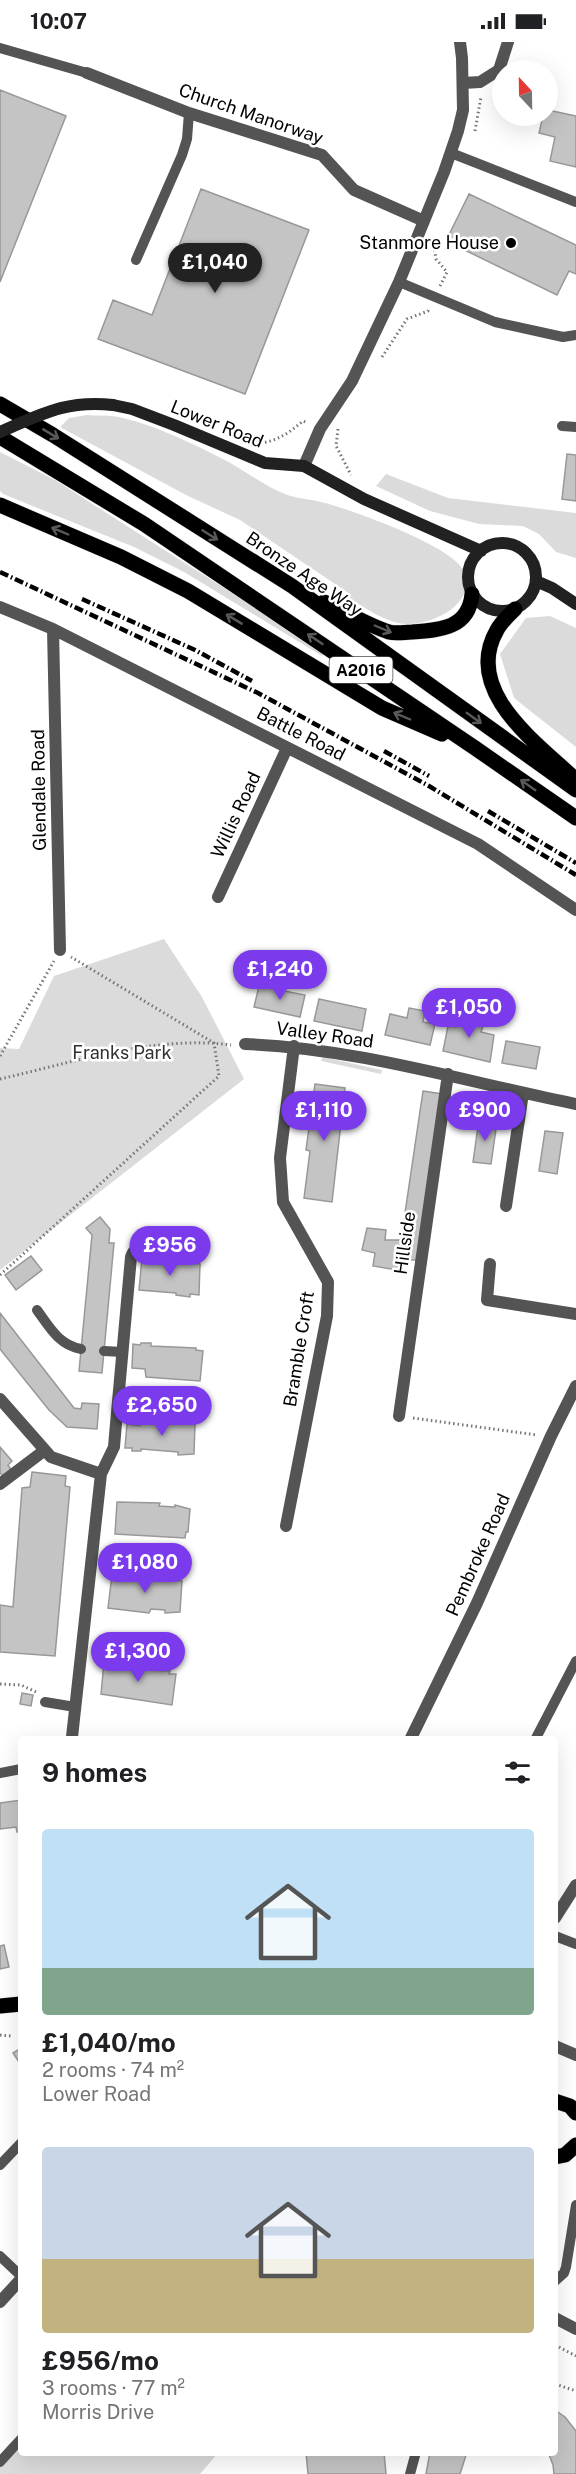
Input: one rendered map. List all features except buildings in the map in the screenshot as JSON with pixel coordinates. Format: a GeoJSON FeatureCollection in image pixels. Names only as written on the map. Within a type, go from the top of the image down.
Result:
{"type":"FeatureCollection","features":[{"type":"Feature","properties":{"kind":"main road","name":"Lower Road"},"geometry":{"type":"LineString","coordinates":[[0,432],[49,410],[68,405],[90,402],[132,409],[266,463],[304,466],[364,499],[481,551]]}},
{"type":"Feature","properties":{"kind":"main road","name":"Bronze Age Way"},"geometry":{"type":"LineString","coordinates":[[0,404],[292,586],[576,790]]}},
{"type":"Feature","properties":{"kind":"main road","name":"A2016"},"geometry":{"type":"LineString","coordinates":[[0,437],[144,524],[576,818]]}},
{"type":"Feature","properties":{"kind":"main road"},"geometry":{"type":"LineString","coordinates":[[0,505],[121,557],[188,591],[382,708],[475,748]]}},
{"type":"Feature","properties":{"kind":"main road"},"geometry":{"type":"LineString","coordinates":[[292,586],[391,633],[450,627],[463,618],[471,606],[472,594],[468,582],[468,570],[471,562],[481,551],[496,543],[508,543],[523,550],[531,558],[536,570],[536,582],[526,602],[515,609],[497,628],[490,645],[488,667],[493,691],[512,719],[576,780]]}},
{"type":"Feature","properties":{"kind":"main road"},"geometry":{"type":"LineString","coordinates":[[536,582],[552,588],[576,603]]}},
{"type":"Feature","properties":{"kind":"main road"},"geometry":{"type":"LineString","coordinates":[[472,594],[481,604],[491,610],[503,612],[515,609]]}},
{"type":"Feature","properties":{"kind":"main road"},"geometry":{"type":"LineString","coordinates":[[0,2006],[18,2004]]}},
{"type":"Feature","properties":{"kind":"main road"},"geometry":{"type":"LineString","coordinates":[[558,2103],[570,2106],[576,2113]]}},
{"type":"Feature","properties":{"kind":"street"},"geometry":{"type":"LineString","coordinates":[[304,466],[320,429],[352,381],[399,282],[451,153],[463,110],[460,42]]}},
{"type":"Feature","properties":{"kind":"street"},"geometry":{"type":"LineString","coordinates":[[463,83],[480,82],[499,70],[508,42]]}},
{"type":"Feature","properties":{"kind":"street","name":"Church Manorway"},"geometry":{"type":"LineString","coordinates":[[87,73],[189,113],[322,155],[354,190],[424,221]]}},
{"type":"Feature","properties":{"kind":"street","name":"Battle Road"},"geometry":{"type":"LineString","coordinates":[[0,607],[54,628],[478,844],[576,910]]}},
{"type":"Feature","properties":{"kind":"street","name":"Glendale Road"},"geometry":{"type":"LineString","coordinates":[[54,628],[60,950]]}},
{"type":"Feature","properties":{"kind":"street","name":"Willis Road"},"geometry":{"type":"LineString","coordinates":[[218,897],[286,748]]}},
{"type":"Feature","properties":{"kind":"street","name":"Valley Road"},"geometry":{"type":"LineString","coordinates":[[241,1045],[294,1046],[448,1074],[576,1104]]}},
{"type":"Feature","properties":{"kind":"street","name":"Bramble Croft"},"geometry":{"type":"LineString","coordinates":[[286,1526],[327,1316],[328,1282],[284,1202],[280,1158],[294,1046]]}},
{"type":"Feature","properties":{"kind":"street","name":"Hillside"},"geometry":{"type":"LineString","coordinates":[[399,1416],[448,1074]]}},
{"type":"Feature","properties":{"kind":"street"},"geometry":{"type":"LineString","coordinates":[[506,1206],[523,1093]]}},
{"type":"Feature","properties":{"kind":"street"},"geometry":{"type":"LineString","coordinates":[[72,1736],[101,1474],[114,1447],[133,1250],[146,1244],[171,1246]]}},
{"type":"Feature","properties":{"kind":"street"},"geometry":{"type":"LineString","coordinates":[[490,1264],[487,1300],[576,1314]]}},
{"type":"Feature","properties":{"kind":"street","name":"Pembroke Road"},"geometry":{"type":"LineString","coordinates":[[412,1736],[477,1603],[551,1436],[576,1386]]}},
{"type":"Feature","properties":{"kind":"street"},"geometry":{"type":"LineString","coordinates":[[0,1399],[51,1457],[101,1474]]}},
{"type":"Feature","properties":{"kind":"street"},"geometry":{"type":"LineString","coordinates":[[0,1484],[45,1450]]}},
{"type":"Feature","properties":{"kind":"street"},"geometry":{"type":"LineString","coordinates":[[560,1899],[576,1884]]}},
{"type":"Feature","properties":{"kind":"street"},"geometry":{"type":"LineString","coordinates":[[558,2047],[576,2055]]}},
{"type":"Feature","properties":{"kind":"street"},"geometry":{"type":"LineString","coordinates":[[0,2302],[18,2281]]}},
{"type":"Feature","properties":{"kind":"street"},"geometry":{"type":"LineString","coordinates":[[558,2320],[576,2329]]}},
{"type":"Feature","properties":{"kind":"lane"},"geometry":{"type":"LineString","coordinates":[[0,48],[87,73]]}},
{"type":"Feature","properties":{"kind":"lane"},"geometry":{"type":"LineString","coordinates":[[136,260],[182,155],[187,140],[189,113]]}},
{"type":"Feature","properties":{"kind":"lane"},"geometry":{"type":"LineString","coordinates":[[451,153],[576,202]]}},
{"type":"Feature","properties":{"kind":"lane"},"geometry":{"type":"LineString","coordinates":[[399,282],[495,322],[564,337],[576,335]]}},
{"type":"Feature","properties":{"kind":"lane"},"geometry":{"type":"LineString","coordinates":[[562,426],[576,427]]}},
{"type":"Feature","properties":{"kind":"lane"},"geometry":{"type":"LineString","coordinates":[[37,1310],[56,1336],[68,1346],[81,1349]]}},
{"type":"Feature","properties":{"kind":"lane"},"geometry":{"type":"LineString","coordinates":[[104,1351],[123,1352]]}},
{"type":"Feature","properties":{"kind":"lane"},"geometry":{"type":"LineString","coordinates":[[537,1736],[576,1661]]}},
{"type":"Feature","properties":{"kind":"lane"},"geometry":{"type":"LineString","coordinates":[[45,1702],[75,1707]]}},
{"type":"Feature","properties":{"kind":"lane"},"geometry":{"type":"LineString","coordinates":[[0,1773],[18,1770]]}},
{"type":"Feature","properties":{"kind":"lane"},"geometry":{"type":"LineString","coordinates":[[558,1937],[576,1944]]}},
{"type":"Feature","properties":{"kind":"lane"},"geometry":{"type":"LineString","coordinates":[[0,2166],[18,2146]]}},
{"type":"Feature","properties":{"kind":"lane"},"geometry":{"type":"LineString","coordinates":[[558,2278],[566,2268],[576,2205]]}},
{"type":"Feature","properties":{"kind":"lane"},"geometry":{"type":"LineString","coordinates":[[0,2256],[18,2275]]}},
{"type":"Feature","properties":{"kind":"lane"},"geometry":{"type":"LineString","coordinates":[[0,2462],[18,2442]]}},
{"type":"Feature","properties":{"kind":"lane"},"geometry":{"type":"LineString","coordinates":[[410,2474],[415,2456]]}},
{"type":"Feature","properties":{"kind":"path"},"geometry":{"type":"LineString","coordinates":[[478,120],[482,102]]}},
{"type":"Feature","properties":{"kind":"path"},"geometry":{"type":"LineString","coordinates":[[437,231],[433,242],[436,259],[447,272]]}},
{"type":"Feature","properties":{"kind":"path"},"geometry":{"type":"LineString","coordinates":[[413,315],[428,311]]}},
{"type":"Feature","properties":{"kind":"path"},"geometry":{"type":"LineString","coordinates":[[250,442],[274,440],[287,434],[303,421],[306,422]]}},
{"type":"Feature","properties":{"kind":"path"},"geometry":{"type":"LineString","coordinates":[[336,439],[341,459],[351,471]]}},
{"type":"Feature","properties":{"kind":"path"},"geometry":{"type":"LineString","coordinates":[[0,1056],[60,950],[214,1043]]}},
{"type":"Feature","properties":{"kind":"path"},"geometry":{"type":"LineString","coordinates":[[0,1275],[219,1076],[214,1043]]}},
{"type":"Feature","properties":{"kind":"path"},"geometry":{"type":"LineString","coordinates":[[0,1079],[142,1047],[214,1043],[241,1045]]}},
{"type":"Feature","properties":{"kind":"path"},"geometry":{"type":"LineString","coordinates":[[399,1416],[551,1436]]}},
{"type":"Feature","properties":{"kind":"path"},"geometry":{"type":"LineString","coordinates":[[0,2035],[11,2036]]}},
{"type":"Feature","properties":{"kind":"path"},"geometry":{"type":"LineString","coordinates":[[558,2347],[576,2356]]}},
{"type":"Feature","properties":{"kind":"path"},"geometry":{"type":"LineString","coordinates":[[558,2385],[576,2391]]}},
{"type":"Feature","properties":{"kind":"green space"},"geometry":{"type":"Polygon","coordinates":[[[87,415],[119,417],[158,429],[221,458],[285,494],[338,507],[422,540],[441,550],[463,570],[466,583],[463,595],[456,605],[445,613],[419,623],[406,624],[381,617],[345,596],[347,592],[240,520],[186,495],[60,427],[69,418],[87,415]]]}},
{"type":"Feature","properties":{"kind":"green space"},"geometry":{"type":"Polygon","coordinates":[[[0,452],[55,480],[324,652],[322,656],[184,572],[134,547],[3,494],[0,491],[0,452]]]}},
{"type":"Feature","properties":{"kind":"green space"},"geometry":{"type":"Polygon","coordinates":[[[386,474],[448,498],[576,513],[576,558],[556,552],[539,534],[523,526],[479,524],[430,511],[376,486],[386,474]]]}},
{"type":"Feature","properties":{"kind":"green space"},"geometry":{"type":"Polygon","coordinates":[[[550,616],[576,628],[576,747],[514,698],[500,654],[526,618],[550,616]]]}},
{"type":"Feature","properties":{"kind":"green space","name":"Franks Park"},"geometry":{"type":"Polygon","coordinates":[[[164,939],[202,997],[244,1079],[0,1270],[0,1048],[19,1049],[54,976],[164,939]]]}},
{"type":"Feature","properties":{"kind":"green space"},"geometry":{"type":"Polygon","coordinates":[[[323,1057],[382,1070],[381,1074],[321,1061],[323,1057]]]}},
{"type":"Feature","properties":{"kind":"green space"},"geometry":{"type":"Polygon","coordinates":[[[18,2442],[18,2456],[215,2456],[200,2474],[0,2474],[0,2462],[18,2442]]]}},
{"type":"Feature","properties":{"kind":"railway"},"geometry":{"type":"LineString","coordinates":[[0,572],[258,693],[429,786],[576,875]]}},
{"type":"Feature","properties":{"kind":"railway"},"geometry":{"type":"LineString","coordinates":[[82,599],[195,650],[252,681]]}},
{"type":"Feature","properties":{"kind":"railway"},"geometry":{"type":"LineString","coordinates":[[384,751],[429,776]]}},
{"type":"Feature","properties":{"kind":"railway"},"geometry":{"type":"LineString","coordinates":[[488,811],[576,863]]}},
{"type":"Feature","properties":{"kind":"place","name":"Stanmore House"},"geometry":{"type":"Point","coordinates":[511,243]}}]}
